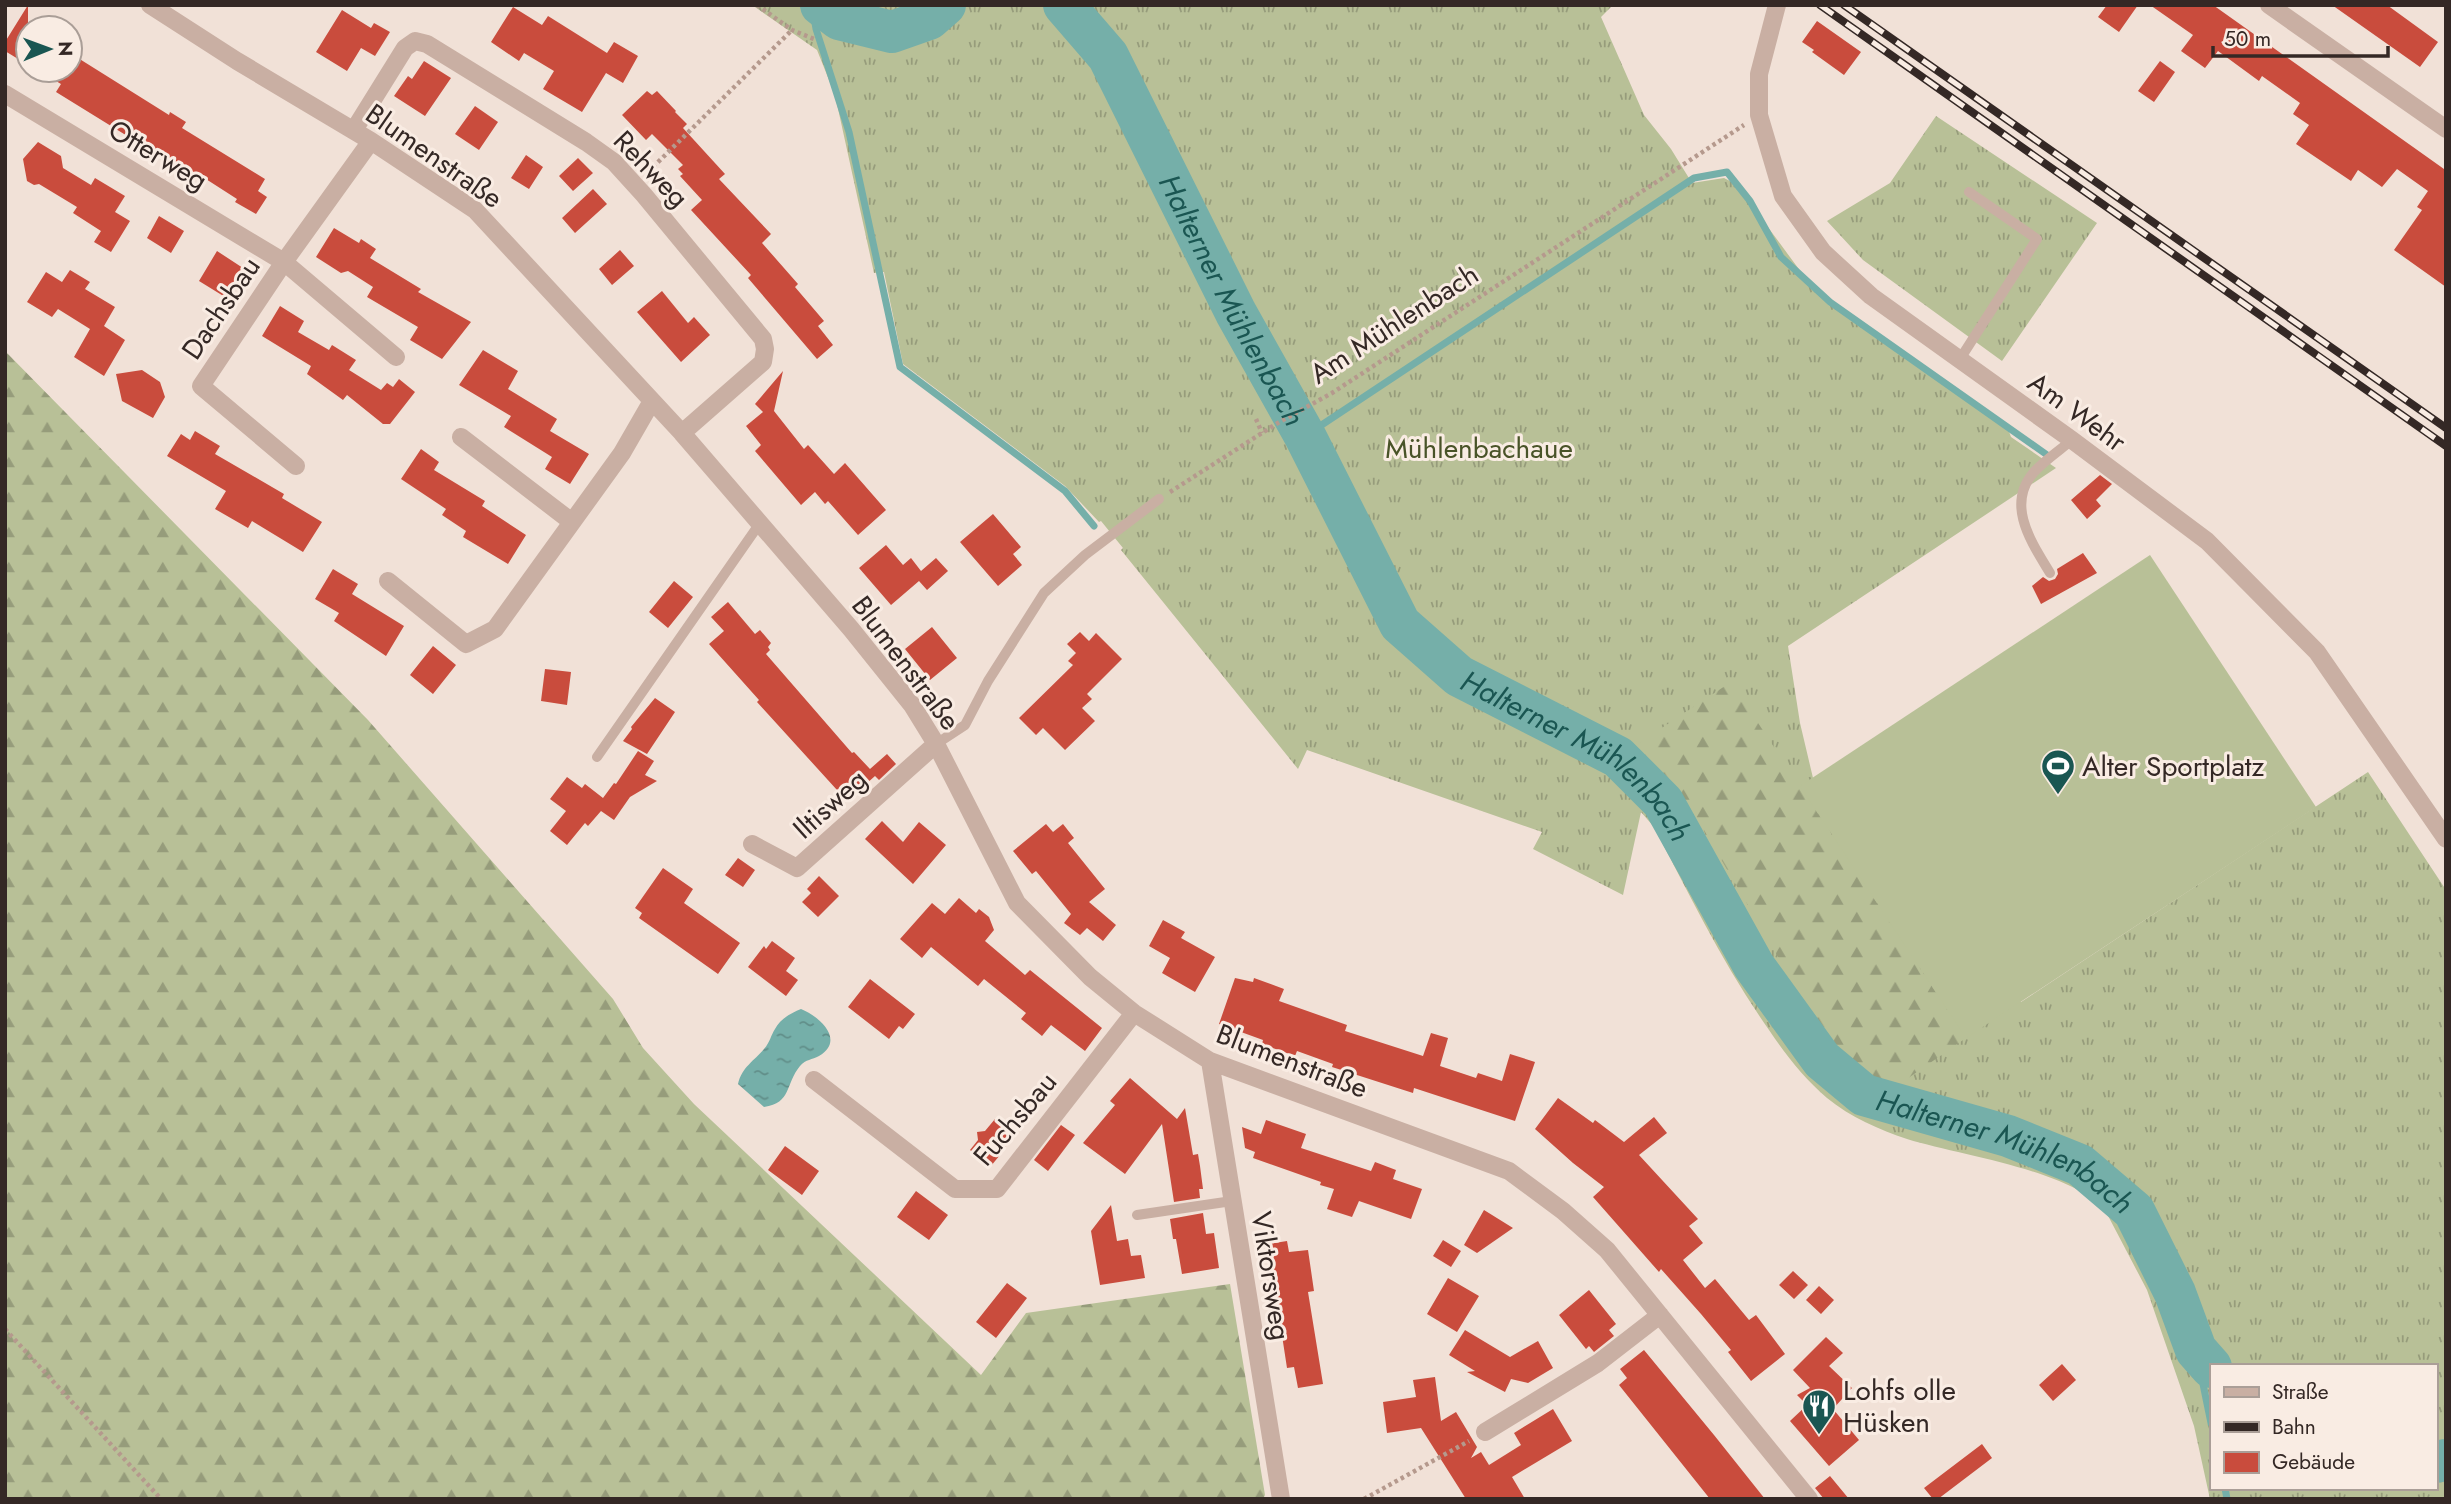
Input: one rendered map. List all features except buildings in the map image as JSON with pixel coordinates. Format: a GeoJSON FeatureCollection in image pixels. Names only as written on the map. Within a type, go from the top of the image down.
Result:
{"type":"FeatureCollection","features":[{"type":"Feature","properties":{"kind":"street","name":"Blumenstraße"},"geometry":{"type":"LineString","coordinates":[[150,5],[237,61],[354,130],[475,210],[682,433],[851,629],[912,705],[936,744],[1017,903],[1090,977],[1134,1013],[1210,1061],[1509,1171],[1563,1211],[1607,1250],[1809,1499]]}},
{"type":"Feature","properties":{"kind":"street","name":"Am Wehr"},"geometry":{"type":"LineString","coordinates":[[1777,5],[1759,74],[1759,115],[1783,197],[1823,252],[1871,296],[2207,541],[2317,652],[2446,839]]}},
{"type":"Feature","properties":{"kind":"street"},"geometry":{"type":"LineString","coordinates":[[2269,5],[2446,129]]}},
{"type":"Feature","properties":{"kind":"street","name":"Rehweg"},"geometry":{"type":"LineString","coordinates":[[354,130],[405,48],[415,41],[428,44],[614,162],[763,339],[763,362],[682,433]]}},
{"type":"Feature","properties":{"kind":"street","name":"Otterweg"},"geometry":{"type":"LineString","coordinates":[[5,94],[284,262]]}},
{"type":"Feature","properties":{"kind":"street","name":"Dachsbau"},"geometry":{"type":"LineString","coordinates":[[296,466],[201,386],[284,262],[371,141]]}},
{"type":"Feature","properties":{"kind":"street","name":"Dachsbau"},"geometry":{"type":"LineString","coordinates":[[284,262],[397,357]]}},
{"type":"Feature","properties":{"kind":"street"},"geometry":{"type":"LineString","coordinates":[[388,581],[466,644],[495,629],[622,453],[652,401]]}},
{"type":"Feature","properties":{"kind":"street"},"geometry":{"type":"LineString","coordinates":[[461,437],[572,522]]}},
{"type":"Feature","properties":{"kind":"street","name":"Iltisweg"},"geometry":{"type":"LineString","coordinates":[[752,844],[797,868],[936,744]]}},
{"type":"Feature","properties":{"kind":"street","name":"Fuchsbau"},"geometry":{"type":"LineString","coordinates":[[814,1080],[956,1189],[997,1189],[1134,1013]]}},
{"type":"Feature","properties":{"kind":"street","name":"Viktorsweg"},"geometry":{"type":"LineString","coordinates":[[1210,1061],[1281,1499]]}},
{"type":"Feature","properties":{"kind":"street"},"geometry":{"type":"LineString","coordinates":[[1485,1432],[1598,1363],[1660,1315]]}},
{"type":"Feature","properties":{"kind":"lane"},"geometry":{"type":"LineString","coordinates":[[1960,359],[2037,239],[1969,192]]}},
{"type":"Feature","properties":{"kind":"lane"},"geometry":{"type":"LineString","coordinates":[[2050,573],[2028,535],[2020,512],[2023,493],[2033,473],[2072,440]]}},
{"type":"Feature","properties":{"kind":"lane"},"geometry":{"type":"LineString","coordinates":[[936,744],[965,725],[988,681],[1044,593],[1085,555],[1159,499]]}},
{"type":"Feature","properties":{"kind":"lane"},"geometry":{"type":"LineString","coordinates":[[597,757],[760,523]]}},
{"type":"Feature","properties":{"kind":"lane"},"geometry":{"type":"LineString","coordinates":[[1137,1215],[1232,1201]]}},
{"type":"Feature","properties":{"kind":"path"},"geometry":{"type":"LineString","coordinates":[[757,5],[792,30],[814,39]]}},
{"type":"Feature","properties":{"kind":"path"},"geometry":{"type":"LineString","coordinates":[[635,186],[792,30]]}},
{"type":"Feature","properties":{"kind":"path","name":"Am Mühlenbach"},"geometry":{"type":"LineString","coordinates":[[1159,499],[1276,424],[1332,393],[1759,115]]}},
{"type":"Feature","properties":{"kind":"path"},"geometry":{"type":"LineString","coordinates":[[1256,419],[1262,433]]}},
{"type":"Feature","properties":{"kind":"path"},"geometry":{"type":"LineString","coordinates":[[5,1329],[161,1499]]}},
{"type":"Feature","properties":{"kind":"path"},"geometry":{"type":"LineString","coordinates":[[1364,1499],[1485,1432]]}},
{"type":"Feature","properties":{"kind":"green space","name":"Mühlenbachaue"},"geometry":{"type":"Polygon","coordinates":[[[752,5],[1613,5],[1601,17],[1644,115],[1671,149],[1692,183],[1724,178],[1736,184],[1801,272],[1835,305],[2007,426],[2011,437],[2056,468],[1788,646],[1800,723],[1813,778],[2021,1002],[2368,772],[2446,890],[2446,1499],[2210,1499],[2194,1426],[2147,1290],[2105,1210],[2088,1196],[2066,1184],[2040,1174],[1897,1135],[1855,1117],[1827,1098],[1789,1057],[1753,1006],[1708,930],[1654,827],[1641,812],[1623,895],[1533,849],[1542,832],[1307,750],[1298,769],[1121,550],[1123,548],[1101,521],[1099,522],[1065,486],[903,364],[884,272],[874,273],[835,95],[817,50],[752,5]]]}},
{"type":"Feature","properties":{"kind":"green space"},"geometry":{"type":"Polygon","coordinates":[[[1936,116],[2097,223],[2002,361],[1863,260],[1827,221],[1890,183],[1936,116]]]}},
{"type":"Feature","properties":{"kind":"green space"},"geometry":{"type":"Polygon","coordinates":[[[5,351],[368,720],[613,999],[643,1048],[694,1104],[981,1375],[1026,1313],[1230,1284],[1265,1495],[1263,1499],[5,1499],[5,351]]]}},
{"type":"Feature","properties":{"kind":"green space","name":"Alter Sportplatz"},"geometry":{"type":"Polygon","coordinates":[[[2150,555],[2316,807],[1966,1038],[1800,786],[2150,555]]]}},
{"type":"Feature","properties":{"kind":"green space"},"geometry":{"type":"Polygon","coordinates":[[[1731,682],[1966,1038],[1891,1090],[1872,1082],[1834,1044],[1805,1003],[1697,818],[1657,774],[1627,751],[1731,682]]]}},
{"type":"Feature","properties":{"kind":"water"},"geometry":{"type":"Polygon","coordinates":[[[801,1009],[822,1023],[830,1036],[830,1043],[827,1050],[800,1066],[784,1097],[773,1105],[764,1107],[738,1084],[740,1078],[766,1046],[780,1022],[801,1009]]]}},
{"type":"Feature","properties":{"kind":"waterway"},"geometry":{"type":"LineString","coordinates":[[812,5],[816,29],[849,132],[900,367],[1065,491],[1094,526]]}},
{"type":"Feature","properties":{"kind":"waterway","name":"Halterner Mühlenbach"},"geometry":{"type":"LineString","coordinates":[[821,5],[839,19],[892,32],[929,19],[945,5]]}},
{"type":"Feature","properties":{"kind":"waterway","name":"Halterner Mühlenbach"},"geometry":{"type":"LineString","coordinates":[[1064,5],[1108,56],[1236,313],[1305,436],[1400,624],[1459,676],[1618,757],[1663,802],[1754,966],[1822,1060],[1864,1095],[2008,1136],[2080,1165],[2134,1211],[2175,1293],[2196,1350],[2210,1366]]}},
{"type":"Feature","properties":{"kind":"waterway"},"geometry":{"type":"LineString","coordinates":[[1305,436],[1694,178],[1727,172],[1750,201],[1781,257],[1830,302],[2050,457]]}},
{"type":"Feature","properties":{"kind":"waterway"},"geometry":{"type":"LineString","coordinates":[[2196,1350],[2210,1418]]}},
{"type":"Feature","properties":{"kind":"waterway","name":"Halterner Mühlenbach"},"geometry":{"type":"LineString","coordinates":[[2437,1462],[2446,1460]]}},
{"type":"Feature","properties":{"kind":"waterway"},"geometry":{"type":"LineString","coordinates":[[2225,1490],[2227,1499]]}},
{"type":"Feature","properties":{"kind":"railway"},"geometry":{"type":"LineString","coordinates":[[1820,5],[2446,446]]}},
{"type":"Feature","properties":{"kind":"railway"},"geometry":{"type":"LineString","coordinates":[[1844,5],[2446,428]]}},
{"type":"Feature","properties":{"kind":"place","name":"Alter Sportplatz"},"geometry":{"type":"Point","coordinates":[2058,796]}},
{"type":"Feature","properties":{"kind":"place","name":"Lohfs olle Hüsken"},"geometry":{"type":"Point","coordinates":[1819,1436]}}]}
